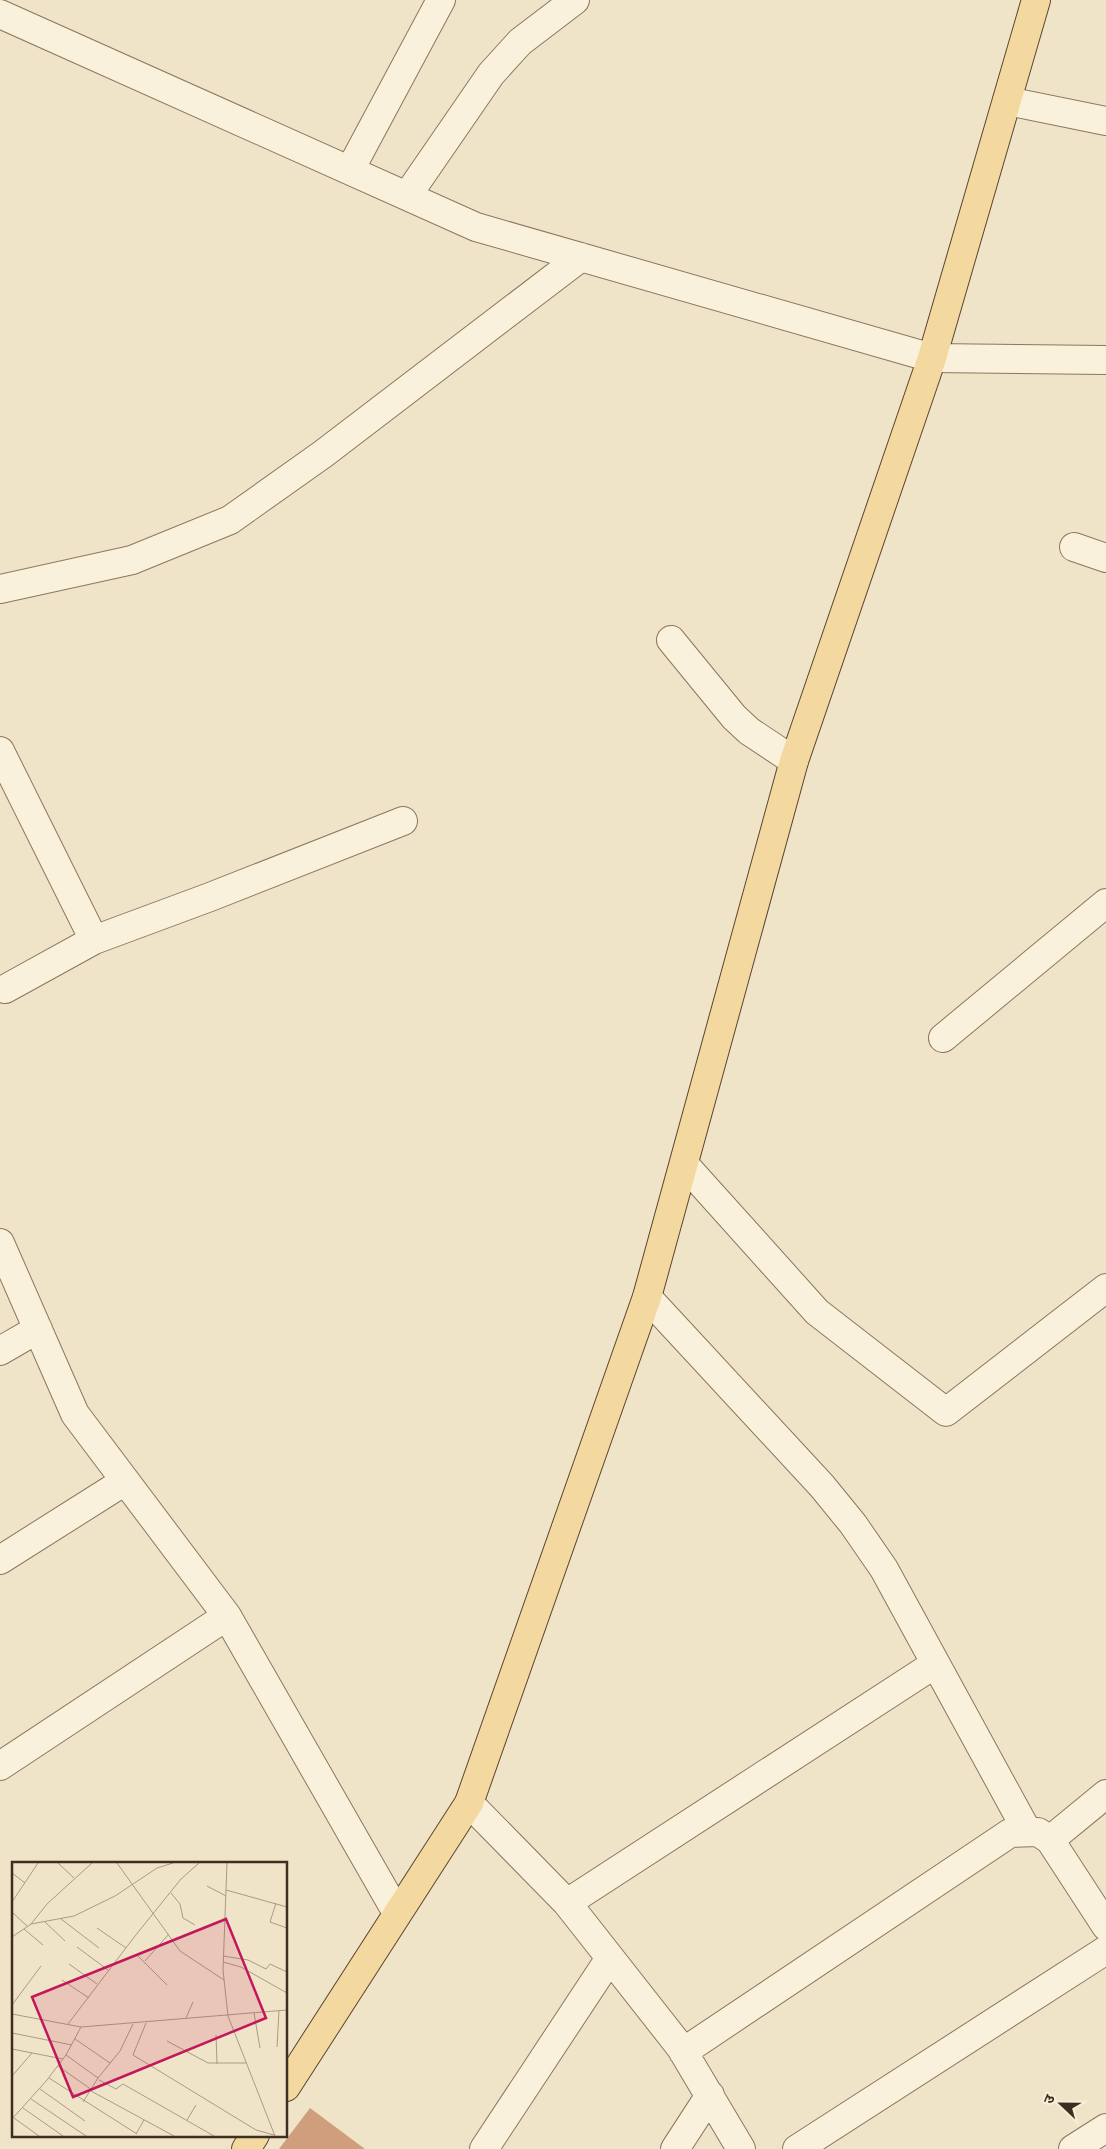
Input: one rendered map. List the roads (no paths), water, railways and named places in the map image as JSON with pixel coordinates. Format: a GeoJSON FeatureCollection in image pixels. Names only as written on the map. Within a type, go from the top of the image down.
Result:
{"type":"FeatureCollection","features":[{"type":"Feature","properties":{"kind":"main road"},"geometry":{"type":"LineString","coordinates":[[288,2083],[469,1803],[647,1297],[794,761],[932,358],[1036,0]]}},
{"type":"Feature","properties":{"kind":"main road"},"geometry":{"type":"LineString","coordinates":[[246,2149],[254,2136]]}},
{"type":"Feature","properties":{"kind":"street"},"geometry":{"type":"LineString","coordinates":[[350,170],[441,0]]}},
{"type":"Feature","properties":{"kind":"street"},"geometry":{"type":"LineString","coordinates":[[407,196],[491,74],[520,42],[575,0]]}},
{"type":"Feature","properties":{"kind":"street"},"geometry":{"type":"LineString","coordinates":[[0,14],[476,227],[932,358],[1106,360]]}},
{"type":"Feature","properties":{"kind":"street"},"geometry":{"type":"LineString","coordinates":[[1007,101],[1106,121]]}},
{"type":"Feature","properties":{"kind":"street"},"geometry":{"type":"LineString","coordinates":[[0,589],[132,560],[230,520],[324,454],[581,257]]}},
{"type":"Feature","properties":{"kind":"street"},"geometry":{"type":"LineString","coordinates":[[1074,547],[1106,558]]}},
{"type":"Feature","properties":{"kind":"street"},"geometry":{"type":"LineString","coordinates":[[671,640],[734,717],[749,731],[794,761]]}},
{"type":"Feature","properties":{"kind":"street"},"geometry":{"type":"LineString","coordinates":[[0,751],[94,940]]}},
{"type":"Feature","properties":{"kind":"street"},"geometry":{"type":"LineString","coordinates":[[5,989],[94,940],[210,897],[403,821]]}},
{"type":"Feature","properties":{"kind":"street"},"geometry":{"type":"LineString","coordinates":[[943,1038],[1106,903]]}},
{"type":"Feature","properties":{"kind":"street"},"geometry":{"type":"LineString","coordinates":[[684,1164],[817,1312],[946,1412],[1106,1288]]}},
{"type":"Feature","properties":{"kind":"street"},"geometry":{"type":"LineString","coordinates":[[0,1243],[75,1414],[227,1616],[397,1913]]}},
{"type":"Feature","properties":{"kind":"street"},"geometry":{"type":"LineString","coordinates":[[647,1297],[822,1486],[853,1524],[884,1569],[935,1664],[1039,1835],[1106,1926]]}},
{"type":"Feature","properties":{"kind":"street"},"geometry":{"type":"LineString","coordinates":[[0,1351],[38,1328]]}},
{"type":"Feature","properties":{"kind":"street"},"geometry":{"type":"LineString","coordinates":[[0,1560],[125,1480]]}},
{"type":"Feature","properties":{"kind":"street"},"geometry":{"type":"LineString","coordinates":[[0,1766],[227,1616]]}},
{"type":"Feature","properties":{"kind":"street"},"geometry":{"type":"LineString","coordinates":[[567,1903],[935,1664]]}},
{"type":"Feature","properties":{"kind":"street"},"geometry":{"type":"LineString","coordinates":[[683,2052],[1010,1833],[1039,1835],[1106,1794]]}},
{"type":"Feature","properties":{"kind":"street"},"geometry":{"type":"LineString","coordinates":[[469,1803],[567,1903],[683,2052],[742,2149]]}},
{"type":"Feature","properties":{"kind":"street"},"geometry":{"type":"LineString","coordinates":[[796,2149],[1106,1950]]}},
{"type":"Feature","properties":{"kind":"street"},"geometry":{"type":"LineString","coordinates":[[484,2149],[610,1958]]}},
{"type":"Feature","properties":{"kind":"street"},"geometry":{"type":"LineString","coordinates":[[676,2149],[710,2096]]}},
{"type":"Feature","properties":{"kind":"street"},"geometry":{"type":"LineString","coordinates":[[1073,2149],[1106,2128]]}}]}
